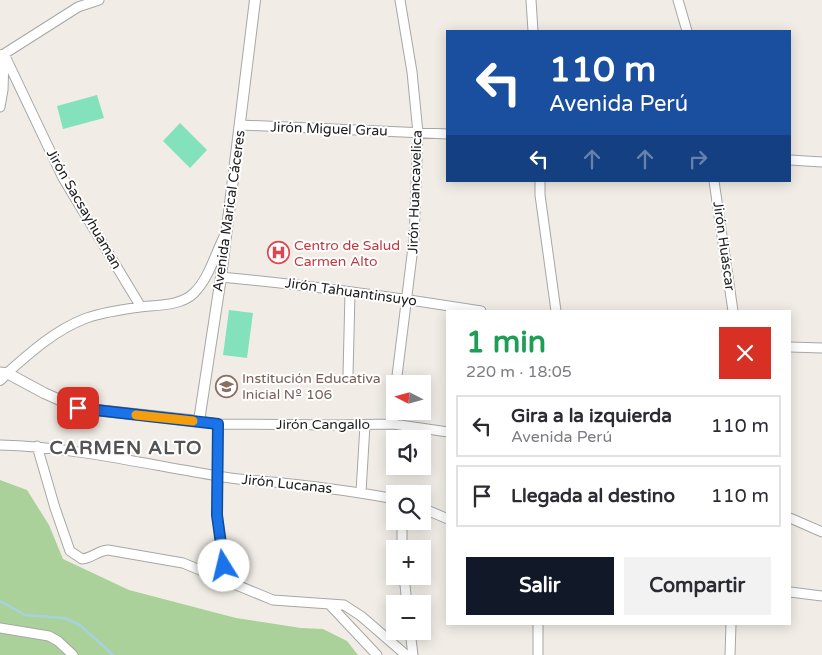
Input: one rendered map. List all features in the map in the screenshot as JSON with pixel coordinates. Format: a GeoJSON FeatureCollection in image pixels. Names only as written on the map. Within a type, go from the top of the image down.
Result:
{"type":"FeatureCollection","features":[{"type":"Feature","properties":{"kind":"street"},"geometry":{"type":"LineString","coordinates":[[0,107],[3,90],[2,55],[78,7],[99,0]]}},
{"type":"Feature","properties":{"kind":"street","name":"Avenida Marical Cáceres"},"geometry":{"type":"LineString","coordinates":[[199,422],[226,232],[255,0]]}},
{"type":"Feature","properties":{"kind":"street","name":"Jirón Huancavelica"},"geometry":{"type":"LineString","coordinates":[[397,375],[414,239],[418,133],[412,72],[400,0]]}},
{"type":"Feature","properties":{"kind":"street"},"geometry":{"type":"LineString","coordinates":[[531,0],[533,30]]}},
{"type":"Feature","properties":{"kind":"street"},"geometry":{"type":"LineString","coordinates":[[678,0],[687,30]]}},
{"type":"Feature","properties":{"kind":"street","name":"Jirón Sacsayhuaman"},"geometry":{"type":"LineString","coordinates":[[2,55],[63,178],[141,307]]}},
{"type":"Feature","properties":{"kind":"street","name":"Jirón Miguel Grau"},"geometry":{"type":"LineString","coordinates":[[240,126],[446,134]]}},
{"type":"Feature","properties":{"kind":"street"},"geometry":{"type":"LineString","coordinates":[[791,160],[822,162]]}},
{"type":"Feature","properties":{"kind":"street"},"geometry":{"type":"LineString","coordinates":[[540,182],[556,310]]}},
{"type":"Feature","properties":{"kind":"street","name":"Jirón Huáscar"},"geometry":{"type":"LineString","coordinates":[[714,182],[733,310]]}},
{"type":"Feature","properties":{"kind":"street"},"geometry":{"type":"LineString","coordinates":[[199,422],[78,408],[2,375],[44,341],[83,319],[108,312],[170,304],[186,299],[194,293],[207,277],[217,248],[226,232]]}},
{"type":"Feature","properties":{"kind":"street","name":"Jirón Tahuantinsuyo"},"geometry":{"type":"LineString","coordinates":[[220,277],[308,285],[350,293],[408,299],[475,310]]}},
{"type":"Feature","properties":{"kind":"street"},"geometry":{"type":"LineString","coordinates":[[348,375],[350,293]]}},
{"type":"Feature","properties":{"kind":"street"},"geometry":{"type":"LineString","coordinates":[[791,347],[822,348]]}},
{"type":"Feature","properties":{"kind":"street"},"geometry":{"type":"LineString","coordinates":[[393,420],[393,424]]}},
{"type":"Feature","properties":{"kind":"street","name":"Jirón Cangallo"},"geometry":{"type":"LineString","coordinates":[[199,422],[218,424],[393,424],[446,432]]}},
{"type":"Feature","properties":{"kind":"street"},"geometry":{"type":"LineString","coordinates":[[218,424],[217,515],[226,580]]}},
{"type":"Feature","properties":{"kind":"street"},"geometry":{"type":"LineString","coordinates":[[361,492],[365,425]]}},
{"type":"Feature","properties":{"kind":"street","name":"Jirón Lucanas"},"geometry":{"type":"LineString","coordinates":[[0,445],[37,446],[138,460],[250,481],[361,492],[386,497]]}},
{"type":"Feature","properties":{"kind":"street"},"geometry":{"type":"LineString","coordinates":[[37,446],[55,508],[70,550],[76,556],[82,559],[89,559],[98,551],[108,550],[183,563],[273,600],[344,605],[352,609],[406,655]]}},
{"type":"Feature","properties":{"kind":"street"},"geometry":{"type":"LineString","coordinates":[[431,512],[446,518]]}},
{"type":"Feature","properties":{"kind":"street"},"geometry":{"type":"LineString","coordinates":[[791,518],[822,532]]}},
{"type":"Feature","properties":{"kind":"street"},"geometry":{"type":"LineString","coordinates":[[791,592],[822,596]]}},
{"type":"Feature","properties":{"kind":"street"},"geometry":{"type":"LineString","coordinates":[[329,604],[377,655]]}},
{"type":"Feature","properties":{"kind":"street"},"geometry":{"type":"LineString","coordinates":[[538,625],[538,655]]}},
{"type":"Feature","properties":{"kind":"street"},"geometry":{"type":"LineString","coordinates":[[730,655],[731,625]]}},
{"type":"Feature","properties":{"kind":"street"},"geometry":{"type":"LineString","coordinates":[[0,628],[49,636],[58,641],[73,655]]}},
{"type":"Feature","properties":{"kind":"street"},"geometry":{"type":"LineString","coordinates":[[411,640],[413,655]]}},
{"type":"Feature","properties":{"kind":"green space"},"geometry":{"type":"Polygon","coordinates":[[[97,95],[104,118],[63,129],[57,106],[97,95]]]}},
{"type":"Feature","properties":{"kind":"green space"},"geometry":{"type":"Polygon","coordinates":[[[180,123],[207,150],[190,168],[163,141],[180,123]]]}},
{"type":"Feature","properties":{"kind":"green space"},"geometry":{"type":"Polygon","coordinates":[[[229,310],[253,313],[247,358],[223,355],[229,310]]]}},
{"type":"Feature","properties":{"kind":"green space"},"geometry":{"type":"Polygon","coordinates":[[[0,480],[27,490],[49,525],[63,559],[129,590],[236,618],[301,628],[323,629],[347,641],[358,655],[0,655],[0,480]]]}},
{"type":"Feature","properties":{"kind":"waterway"},"geometry":{"type":"LineString","coordinates":[[0,601],[25,615],[64,618],[80,625],[113,655]]}},
{"type":"Feature","properties":{"kind":"slow traffic"},"geometry":{"type":"LineString","coordinates":[[136,415],[193,421]]}},
{"type":"Feature","properties":{"kind":"place","name":"Centro de Salud Carmen Alto"},"geometry":{"type":"Point","coordinates":[278,253]}},
{"type":"Feature","properties":{"kind":"place","name":"Institución Educativa Inicial Nº 106"},"geometry":{"type":"Point","coordinates":[226,386]}},
{"type":"Feature","properties":{"kind":"district","name":"CARMEN ALTO"},"geometry":{"type":"Point","coordinates":[126,448]}},
{"type":"Feature","properties":{"kind":"route"},"geometry":{"type":"LineString","coordinates":[[78,408],[218,424],[217,515],[224,566]]}}]}
